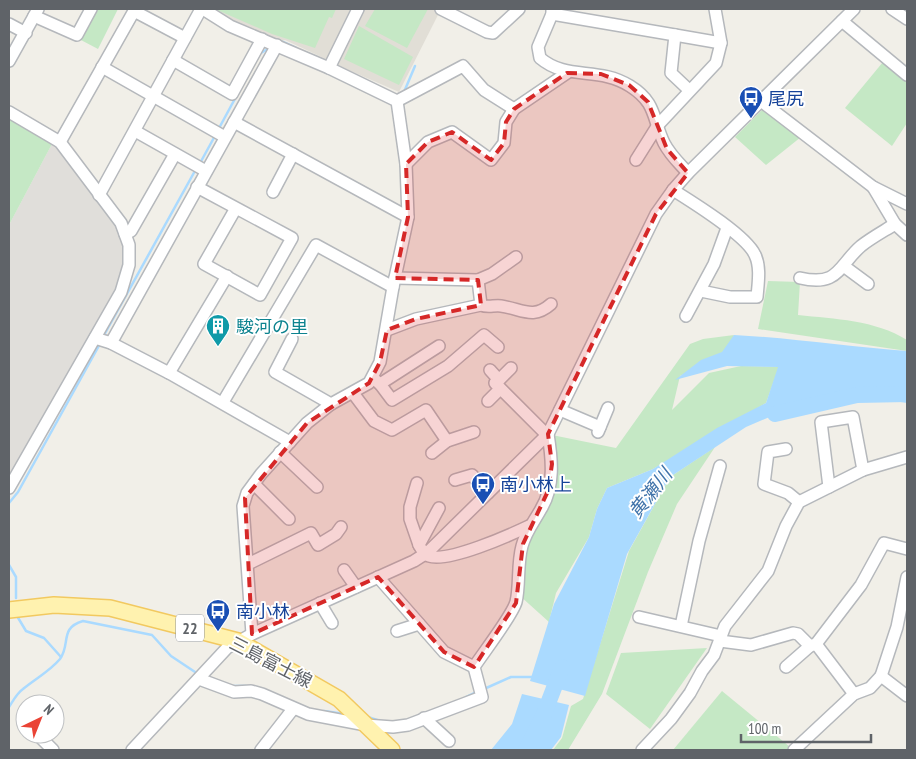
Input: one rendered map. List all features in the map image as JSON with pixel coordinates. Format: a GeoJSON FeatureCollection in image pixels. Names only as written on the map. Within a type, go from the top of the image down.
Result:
{"type":"FeatureCollection","features":[{"type":"Feature","properties":{"kind":"main road","name":"三島富士線"},"geometry":{"type":"LineString","coordinates":[[9,610],[54,605],[110,608],[238,642],[326,690],[392,750]]}},
{"type":"Feature","properties":{"kind":"street"},"geometry":{"type":"LineString","coordinates":[[9,61],[36,12],[77,36],[91,9]]}},
{"type":"Feature","properties":{"kind":"street"},"geometry":{"type":"LineString","coordinates":[[99,195],[202,9],[230,26],[329,68],[397,102]]}},
{"type":"Feature","properties":{"kind":"street"},"geometry":{"type":"LineString","coordinates":[[329,68],[358,9]]}},
{"type":"Feature","properties":{"kind":"street"},"geometry":{"type":"LineString","coordinates":[[441,9],[486,32],[493,33],[519,9]]}},
{"type":"Feature","properties":{"kind":"street"},"geometry":{"type":"LineString","coordinates":[[462,20],[467,9]]}},
{"type":"Feature","properties":{"kind":"street"},"geometry":{"type":"LineString","coordinates":[[636,160],[658,126],[689,90],[716,63],[721,43],[715,9]]}},
{"type":"Feature","properties":{"kind":"street"},"geometry":{"type":"LineString","coordinates":[[132,750],[227,648],[252,634],[378,577],[422,550],[488,493],[547,435],[656,214],[673,190],[853,9]]}},
{"type":"Feature","properties":{"kind":"street"},"geometry":{"type":"LineString","coordinates":[[892,9],[907,19]]}},
{"type":"Feature","properties":{"kind":"street"},"geometry":{"type":"LineString","coordinates":[[60,142],[134,10],[185,38]]}},
{"type":"Feature","properties":{"kind":"street"},"geometry":{"type":"LineString","coordinates":[[688,173],[667,149],[652,108],[642,95],[628,85],[602,74],[567,73],[546,63],[538,53],[542,36],[552,11],[721,43]]}},
{"type":"Feature","properties":{"kind":"street"},"geometry":{"type":"LineString","coordinates":[[842,21],[907,75]]}},
{"type":"Feature","properties":{"kind":"street"},"geometry":{"type":"LineString","coordinates":[[9,24],[26,33]]}},
{"type":"Feature","properties":{"kind":"street"},"geometry":{"type":"LineString","coordinates":[[675,35],[671,73],[689,90]]}},
{"type":"Feature","properties":{"kind":"street"},"geometry":{"type":"LineString","coordinates":[[173,60],[232,94],[262,39]]}},
{"type":"Feature","properties":{"kind":"street"},"geometry":{"type":"LineString","coordinates":[[111,343],[277,45]]}},
{"type":"Feature","properties":{"kind":"street"},"geometry":{"type":"LineString","coordinates":[[397,102],[463,66],[484,90],[514,109]]}},
{"type":"Feature","properties":{"kind":"street"},"geometry":{"type":"LineString","coordinates":[[102,67],[225,137]]}},
{"type":"Feature","properties":{"kind":"street"},"geometry":{"type":"LineString","coordinates":[[406,164],[428,142],[452,132],[491,160],[504,143],[506,122],[514,109],[567,73]]}},
{"type":"Feature","properties":{"kind":"street"},"geometry":{"type":"LineString","coordinates":[[761,101],[873,188],[907,204]]}},
{"type":"Feature","properties":{"kind":"street"},"geometry":{"type":"LineString","coordinates":[[376,381],[408,217],[406,164],[397,102]]}},
{"type":"Feature","properties":{"kind":"street"},"geometry":{"type":"LineString","coordinates":[[9,112],[60,142],[121,223],[129,245],[129,265],[121,292],[9,488]]}},
{"type":"Feature","properties":{"kind":"street"},"geometry":{"type":"LineString","coordinates":[[234,122],[408,217]]}},
{"type":"Feature","properties":{"kind":"street"},"geometry":{"type":"LineString","coordinates":[[135,131],[206,171]]}},
{"type":"Feature","properties":{"kind":"street"},"geometry":{"type":"LineString","coordinates":[[125,234],[131,231],[175,154]]}},
{"type":"Feature","properties":{"kind":"street"},"geometry":{"type":"LineString","coordinates":[[273,192],[292,154]]}},
{"type":"Feature","properties":{"kind":"street"},"geometry":{"type":"LineString","coordinates":[[197,187],[292,238],[260,295],[204,264],[236,208]]}},
{"type":"Feature","properties":{"kind":"street"},"geometry":{"type":"LineString","coordinates":[[873,188],[895,224],[907,235]]}},
{"type":"Feature","properties":{"kind":"street"},"geometry":{"type":"LineString","coordinates":[[673,190],[727,228],[749,246],[755,255],[758,266],[757,297],[730,297],[701,291]]}},
{"type":"Feature","properties":{"kind":"street"},"geometry":{"type":"LineString","coordinates":[[800,278],[815,281],[825,279],[845,267],[863,244],[895,224]]}},
{"type":"Feature","properties":{"kind":"street"},"geometry":{"type":"LineString","coordinates":[[686,316],[714,264],[727,228]]}},
{"type":"Feature","properties":{"kind":"street"},"geometry":{"type":"LineString","coordinates":[[223,402],[316,245],[394,282],[478,280],[492,274],[516,257]]}},
{"type":"Feature","properties":{"kind":"street"},"geometry":{"type":"LineString","coordinates":[[845,267],[868,284]]}},
{"type":"Feature","properties":{"kind":"street"},"geometry":{"type":"LineString","coordinates":[[168,373],[227,276]]}},
{"type":"Feature","properties":{"kind":"street"},"geometry":{"type":"LineString","coordinates":[[478,280],[481,304]]}},
{"type":"Feature","properties":{"kind":"street"},"geometry":{"type":"LineString","coordinates":[[386,330],[416,319],[481,304],[486,307],[505,307],[526,314],[544,310],[551,304]]}},
{"type":"Feature","properties":{"kind":"street"},"geometry":{"type":"LineString","coordinates":[[376,381],[392,400],[448,366],[484,335],[498,347]]}},
{"type":"Feature","properties":{"kind":"street"},"geometry":{"type":"LineString","coordinates":[[95,338],[111,343],[223,402],[290,442]]}},
{"type":"Feature","properties":{"kind":"street"},"geometry":{"type":"LineString","coordinates":[[292,339],[275,372],[331,404]]}},
{"type":"Feature","properties":{"kind":"street"},"geometry":{"type":"LineString","coordinates":[[252,634],[243,506],[247,493],[280,452],[307,423],[331,404],[439,346]]}},
{"type":"Feature","properties":{"kind":"street"},"geometry":{"type":"LineString","coordinates":[[488,401],[511,368]]}},
{"type":"Feature","properties":{"kind":"street"},"geometry":{"type":"LineString","coordinates":[[199,679],[234,692],[252,691],[262,694],[292,709],[308,714],[359,719],[393,727],[482,697],[474,667],[516,603],[518,565],[529,526],[542,509],[548,491],[552,464],[547,435],[499,385],[490,370]]}},
{"type":"Feature","properties":{"kind":"street"},"geometry":{"type":"LineString","coordinates":[[353,393],[374,421],[392,430],[426,410],[447,441]]}},
{"type":"Feature","properties":{"kind":"street"},"geometry":{"type":"LineString","coordinates":[[560,410],[599,430],[608,408]]}},
{"type":"Feature","properties":{"kind":"street"},"geometry":{"type":"LineString","coordinates":[[829,487],[820,422],[853,417],[863,470]]}},
{"type":"Feature","properties":{"kind":"street"},"geometry":{"type":"LineString","coordinates":[[432,453],[447,441],[474,432]]}},
{"type":"Feature","properties":{"kind":"street"},"geometry":{"type":"LineString","coordinates":[[786,449],[768,452],[764,484],[788,493],[799,502]]}},
{"type":"Feature","properties":{"kind":"street"},"geometry":{"type":"LineString","coordinates":[[280,452],[317,487]]}},
{"type":"Feature","properties":{"kind":"street"},"geometry":{"type":"LineString","coordinates":[[642,750],[671,719],[690,693],[714,655],[725,626],[768,571],[786,526],[799,502],[863,470],[907,457]]}},
{"type":"Feature","properties":{"kind":"street"},"geometry":{"type":"LineString","coordinates":[[681,626],[699,541],[720,466]]}},
{"type":"Feature","properties":{"kind":"street"},"geometry":{"type":"LineString","coordinates":[[456,480],[472,474],[488,493]]}},
{"type":"Feature","properties":{"kind":"street"},"geometry":{"type":"LineString","coordinates":[[417,483],[410,507],[410,519],[422,550],[431,557],[454,554],[502,540],[529,526]]}},
{"type":"Feature","properties":{"kind":"street"},"geometry":{"type":"LineString","coordinates":[[254,484],[289,520]]}},
{"type":"Feature","properties":{"kind":"street"},"geometry":{"type":"LineString","coordinates":[[422,550],[439,508]]}},
{"type":"Feature","properties":{"kind":"street"},"geometry":{"type":"LineString","coordinates":[[248,564],[311,533],[318,545],[336,534],[341,527]]}},
{"type":"Feature","properties":{"kind":"street"},"geometry":{"type":"LineString","coordinates":[[786,667],[813,645],[861,585],[884,543],[907,549]]}},
{"type":"Feature","properties":{"kind":"street"},"geometry":{"type":"LineString","coordinates":[[344,570],[356,587]]}},
{"type":"Feature","properties":{"kind":"street"},"geometry":{"type":"LineString","coordinates":[[378,577],[444,652],[474,667]]}},
{"type":"Feature","properties":{"kind":"street"},"geometry":{"type":"LineString","coordinates":[[794,750],[854,694],[870,688],[881,676],[897,627],[907,583]]}},
{"type":"Feature","properties":{"kind":"street"},"geometry":{"type":"LineString","coordinates":[[320,603],[332,623]]}},
{"type":"Feature","properties":{"kind":"street"},"geometry":{"type":"LineString","coordinates":[[639,617],[681,626],[720,639],[751,645],[793,632],[813,645],[854,694]]}},
{"type":"Feature","properties":{"kind":"street"},"geometry":{"type":"LineString","coordinates":[[397,631],[419,624]]}},
{"type":"Feature","properties":{"kind":"street"},"geometry":{"type":"LineString","coordinates":[[881,676],[907,696]]}},
{"type":"Feature","properties":{"kind":"street"},"geometry":{"type":"LineString","coordinates":[[261,750],[292,709]]}},
{"type":"Feature","properties":{"kind":"street"},"geometry":{"type":"LineString","coordinates":[[424,718],[449,741]]}},
{"type":"Feature","properties":{"kind":"highlighted area"},"geometry":{"type":"Polygon","coordinates":[[[567,73],[601,74],[629,85],[648,102],[667,149],[688,173],[656,214],[548,434],[552,464],[548,491],[523,544],[516,603],[474,667],[444,652],[378,577],[252,634],[245,498],[307,423],[369,383],[380,362],[387,330],[416,319],[481,305],[478,280],[395,278],[408,217],[406,164],[428,142],[452,132],[491,160],[504,143],[506,122],[514,109],[567,73]]]}},
{"type":"Feature","properties":{"kind":"shaded area"},"geometry":{"type":"Polygon","coordinates":[[[210,9],[354,9],[328,60],[285,40],[279,42],[232,22],[210,9]]]}},
{"type":"Feature","properties":{"kind":"shaded area"},"geometry":{"type":"Polygon","coordinates":[[[364,9],[441,9],[399,92],[337,65],[364,9]]]}},
{"type":"Feature","properties":{"kind":"shaded area"},"geometry":{"type":"Polygon","coordinates":[[[53,142],[116,224],[126,244],[117,289],[9,484],[9,225],[53,142]]]}},
{"type":"Feature","properties":{"kind":"green space"},"geometry":{"type":"Polygon","coordinates":[[[94,9],[118,9],[98,49],[79,39],[94,9]]]}},
{"type":"Feature","properties":{"kind":"green space"},"geometry":{"type":"Polygon","coordinates":[[[215,9],[336,9],[332,18],[329,17],[315,48],[272,34],[215,9]]]}},
{"type":"Feature","properties":{"kind":"green space"},"geometry":{"type":"Polygon","coordinates":[[[375,9],[428,9],[407,48],[365,26],[375,9]]]}},
{"type":"Feature","properties":{"kind":"green space"},"geometry":{"type":"Polygon","coordinates":[[[359,26],[413,57],[399,85],[344,59],[359,26]]]}},
{"type":"Feature","properties":{"kind":"green space"},"geometry":{"type":"Polygon","coordinates":[[[883,62],[907,82],[907,123],[892,146],[845,108],[883,62]]]}},
{"type":"Feature","properties":{"kind":"green space"},"geometry":{"type":"Polygon","coordinates":[[[764,108],[801,137],[766,165],[735,137],[764,108]]]}},
{"type":"Feature","properties":{"kind":"green space"},"geometry":{"type":"Polygon","coordinates":[[[9,117],[53,142],[9,225],[9,117]]]}},
{"type":"Feature","properties":{"kind":"green space"},"geometry":{"type":"Polygon","coordinates":[[[768,281],[800,282],[798,315],[840,319],[882,328],[907,340],[907,351],[758,329],[768,281]]]}},
{"type":"Feature","properties":{"kind":"green space"},"geometry":{"type":"Polygon","coordinates":[[[734,335],[726,354],[680,376],[672,410],[709,373],[741,366],[779,367],[766,403],[653,469],[607,488],[597,509],[589,537],[556,593],[549,622],[519,595],[529,531],[557,471],[552,435],[616,448],[690,344],[703,339],[734,335]]]}},
{"type":"Feature","properties":{"kind":"green space"},"geometry":{"type":"Polygon","coordinates":[[[715,447],[677,504],[648,572],[602,694],[568,750],[553,750],[562,738],[571,706],[583,699],[629,551],[670,477],[715,447]]]}},
{"type":"Feature","properties":{"kind":"green space"},"geometry":{"type":"Polygon","coordinates":[[[707,648],[650,729],[606,694],[621,653],[707,648]]]}},
{"type":"Feature","properties":{"kind":"green space"},"geometry":{"type":"Polygon","coordinates":[[[722,691],[790,747],[787,750],[673,750],[722,691]]]}},
{"type":"Feature","properties":{"kind":"water"},"geometry":{"type":"Polygon","coordinates":[[[734,335],[907,351],[907,403],[857,395],[781,412],[746,427],[670,477],[627,554],[585,696],[530,681],[554,604],[589,537],[597,509],[607,488],[653,469],[717,428],[766,403],[778,367],[727,366],[675,380],[701,360],[722,352],[734,335]]]}},
{"type":"Feature","properties":{"kind":"water"},"geometry":{"type":"Polygon","coordinates":[[[522,694],[569,705],[561,737],[551,750],[491,750],[512,724],[522,694]]]}},
{"type":"Feature","properties":{"kind":"waterway"},"geometry":{"type":"LineString","coordinates":[[280,43],[283,42],[296,48]]}},
{"type":"Feature","properties":{"kind":"waterway"},"geometry":{"type":"LineString","coordinates":[[261,53],[271,47]]}},
{"type":"Feature","properties":{"kind":"waterway"},"geometry":{"type":"LineString","coordinates":[[404,92],[415,66]]}},
{"type":"Feature","properties":{"kind":"waterway"},"geometry":{"type":"LineString","coordinates":[[218,130],[237,95]]}},
{"type":"Feature","properties":{"kind":"waterway"},"geometry":{"type":"LineString","coordinates":[[199,165],[216,134]]}},
{"type":"Feature","properties":{"kind":"waterway"},"geometry":{"type":"LineString","coordinates":[[103,337],[196,169]]}},
{"type":"Feature","properties":{"kind":"waterway"},"geometry":{"type":"LineString","coordinates":[[9,503],[18,492],[101,342]]}},
{"type":"Feature","properties":{"kind":"waterway","name":"黄瀬川"},"geometry":{"type":"LineString","coordinates":[[775,414],[857,395],[907,394]]}},
{"type":"Feature","properties":{"kind":"waterway"},"geometry":{"type":"LineString","coordinates":[[9,565],[16,577],[16,598]]}},
{"type":"Feature","properties":{"kind":"waterway"},"geometry":{"type":"LineString","coordinates":[[17,616],[26,631],[44,638],[61,657]]}},
{"type":"Feature","properties":{"kind":"waterway"},"geometry":{"type":"LineString","coordinates":[[9,707],[21,691],[56,664],[65,648],[68,632],[76,624],[83,621],[152,635],[171,656],[198,674]]}},
{"type":"Feature","properties":{"kind":"waterway","name":"黄瀬川"},"geometry":{"type":"LineString","coordinates":[[526,750],[544,714],[562,667]]}},
{"type":"Feature","properties":{"kind":"waterway"},"geometry":{"type":"LineString","coordinates":[[484,689],[511,677],[533,677]]}},
{"type":"Feature","properties":{"kind":"waterway"},"geometry":{"type":"LineString","coordinates":[[231,686],[246,686]]}},
{"type":"Feature","properties":{"kind":"waterway"},"geometry":{"type":"LineString","coordinates":[[466,697],[476,692]]}},
{"type":"Feature","properties":{"kind":"waterway"},"geometry":{"type":"LineString","coordinates":[[324,711],[345,714]]}},
{"type":"Feature","properties":{"kind":"waterway"},"geometry":{"type":"LineString","coordinates":[[368,717],[380,721]]}},
{"type":"Feature","properties":{"kind":"place","name":"尾尻"},"geometry":{"type":"Point","coordinates":[751,119]}},
{"type":"Feature","properties":{"kind":"place","name":"駿河の里"},"geometry":{"type":"Point","coordinates":[218,347]}},
{"type":"Feature","properties":{"kind":"place","name":"南小林上"},"geometry":{"type":"Point","coordinates":[483,505]}},
{"type":"Feature","properties":{"kind":"place","name":"南小林"},"geometry":{"type":"Point","coordinates":[218,632]}}]}
